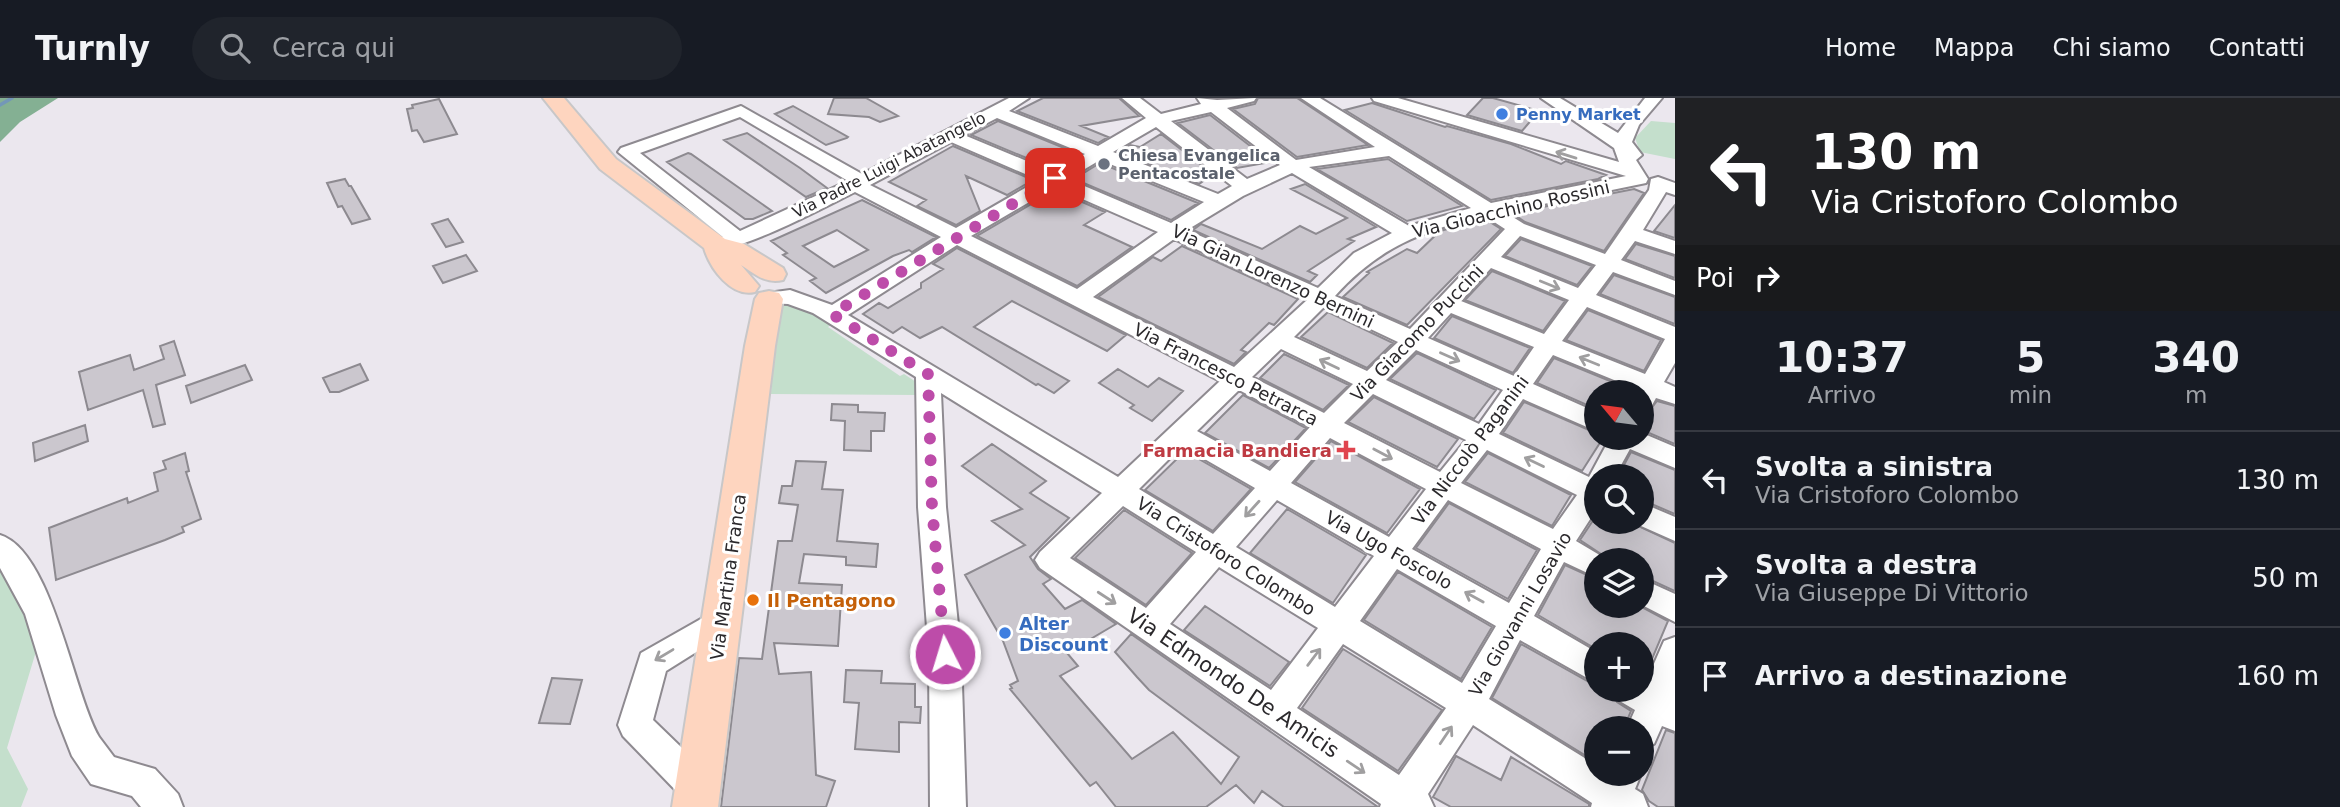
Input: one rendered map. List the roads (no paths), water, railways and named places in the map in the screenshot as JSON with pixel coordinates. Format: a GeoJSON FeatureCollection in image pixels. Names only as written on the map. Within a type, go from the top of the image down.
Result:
{"type":"FeatureCollection","features":[{"type":"Feature","properties":{"kind":"main road"},"geometry":{"type":"LineString","coordinates":[[553,98],[608,164],[727,242],[720,258],[767,288]]}},
{"type":"Feature","properties":{"kind":"main road","name":"Via Martina Franca"},"geometry":{"type":"LineString","coordinates":[[696,797],[722,620],[736,456],[760,346],[767,288]]}},
{"type":"Feature","properties":{"kind":"street","name":"Via Padre Luigi Abatangelo"},"geometry":{"type":"LineString","coordinates":[[727,242],[859,183],[1021,98]]}},
{"type":"Feature","properties":{"kind":"street"},"geometry":{"type":"LineString","coordinates":[[1130,98],[1246,188]]}},
{"type":"Feature","properties":{"kind":"street"},"geometry":{"type":"LineString","coordinates":[[826,311],[1156,119],[1209,102],[1248,98]]}},
{"type":"Feature","properties":{"kind":"street"},"geometry":{"type":"LineString","coordinates":[[1309,98],[1517,228],[1675,288]]}},
{"type":"Feature","properties":{"kind":"street"},"geometry":{"type":"LineString","coordinates":[[1380,98],[1653,178]]}},
{"type":"Feature","properties":{"kind":"street"},"geometry":{"type":"LineString","coordinates":[[1549,98],[1605,135],[1622,142]]}},
{"type":"Feature","properties":{"kind":"street"},"geometry":{"type":"LineString","coordinates":[[1653,178],[1625,162],[1622,142],[1629,128],[1654,98]]}},
{"type":"Feature","properties":{"kind":"street"},"geometry":{"type":"LineString","coordinates":[[1209,102],[1293,166],[1406,233]]}},
{"type":"Feature","properties":{"kind":"street","name":"Via Francesco Petrarca"},"geometry":{"type":"LineString","coordinates":[[727,242],[627,152],[741,111],[859,183],[957,236],[1584,559]]}},
{"type":"Feature","properties":{"kind":"street"},"geometry":{"type":"LineString","coordinates":[[995,111],[1220,202]]}},
{"type":"Feature","properties":{"kind":"street","name":"Via Gian Lorenzo Bernini"},"geometry":{"type":"LineString","coordinates":[[949,135],[1177,231],[1412,341],[1584,417]]}},
{"type":"Feature","properties":{"kind":"street"},"geometry":{"type":"LineString","coordinates":[[1078,298],[1220,202],[1246,188],[1293,166],[1391,150]]}},
{"type":"Feature","properties":{"kind":"street","name":"Via Gioacchino Rossini"},"geometry":{"type":"LineString","coordinates":[[1050,560],[1349,268],[1380,245],[1406,233],[1488,210],[1653,178]]}},
{"type":"Feature","properties":{"kind":"street","name":"Via Niccolò Paganini"},"geometry":{"type":"LineString","coordinates":[[1274,712],[1443,486],[1483,438],[1548,344],[1631,233],[1658,190],[1653,178]]}},
{"type":"Feature","properties":{"kind":"street","name":"Via Giacomo Puccini"},"geometry":{"type":"LineString","coordinates":[[1149,626],[1328,425],[1412,341],[1517,228]]}},
{"type":"Feature","properties":{"kind":"street"},"geometry":{"type":"LineString","coordinates":[[1631,233],[1675,248]]}},
{"type":"Feature","properties":{"kind":"street"},"geometry":{"type":"LineString","coordinates":[[1487,259],[1675,335]]}},
{"type":"Feature","properties":{"kind":"street","name":"Via Cristoforo Colombo"},"geometry":{"type":"LineString","coordinates":[[767,288],[826,311],[1619,796]]}},
{"type":"Feature","properties":{"kind":"street"},"geometry":{"type":"LineString","coordinates":[[1447,303],[1548,344],[1620,380]]}},
{"type":"Feature","properties":{"kind":"street"},"geometry":{"type":"LineString","coordinates":[[1278,338],[1483,438],[1584,481]]}},
{"type":"Feature","properties":{"kind":"street"},"geometry":{"type":"LineString","coordinates":[[1653,380],[1675,341]]}},
{"type":"Feature","properties":{"kind":"street"},"geometry":{"type":"LineString","coordinates":[[928,374],[932,507],[945,654],[948,807]]}},
{"type":"Feature","properties":{"kind":"street"},"geometry":{"type":"LineString","coordinates":[[1654,394],[1675,396]]}},
{"type":"Feature","properties":{"kind":"street","name":"Via Ugo Foscolo"},"geometry":{"type":"LineString","coordinates":[[1181,434],[1584,662]]}},
{"type":"Feature","properties":{"kind":"street"},"geometry":{"type":"LineString","coordinates":[[1654,449],[1675,458]]}},
{"type":"Feature","properties":{"kind":"street","name":"Via Giovanni Losavio"},"geometry":{"type":"LineString","coordinates":[[1406,804],[1468,704],[1558,545],[1584,506]]}},
{"type":"Feature","properties":{"kind":"street"},"geometry":{"type":"LineString","coordinates":[[1654,519],[1675,530]]}},
{"type":"Feature","properties":{"kind":"street"},"geometry":{"type":"LineString","coordinates":[[0,546],[17,565],[36,603],[83,741],[89,751],[103,772],[142,781],[166,807]]}},
{"type":"Feature","properties":{"kind":"street","name":"Via Edmondo De Amicis"},"geometry":{"type":"LineString","coordinates":[[1050,560],[1406,804]]}},
{"type":"Feature","properties":{"kind":"street"},"geometry":{"type":"LineString","coordinates":[[1654,597],[1675,609]]}},
{"type":"Feature","properties":{"kind":"street"},"geometry":{"type":"LineString","coordinates":[[696,797],[635,725],[652,663],[722,620]]}},
{"type":"Feature","properties":{"kind":"street"},"geometry":{"type":"LineString","coordinates":[[1650,711],[1675,651]]}},
{"type":"Feature","properties":{"kind":"waterway"},"geometry":{"type":"LineString","coordinates":[[0,105],[12,98]]}},
{"type":"Feature","properties":{"kind":"place","name":"Penny Market"},"geometry":{"type":"Point","coordinates":[1502,114]}},
{"type":"Feature","properties":{"kind":"place","name":"Chiesa Evangelica Pentacostale"},"geometry":{"type":"Point","coordinates":[1104,164]}},
{"type":"Feature","properties":{"kind":"place","name":"Farmacia Bandiera"},"geometry":{"type":"Point","coordinates":[1346,450]}},
{"type":"Feature","properties":{"kind":"place","name":"Il Pentagono"},"geometry":{"type":"Point","coordinates":[753,600]}},
{"type":"Feature","properties":{"kind":"place","name":"Alter Discount"},"geometry":{"type":"Point","coordinates":[1005,633]}}]}
